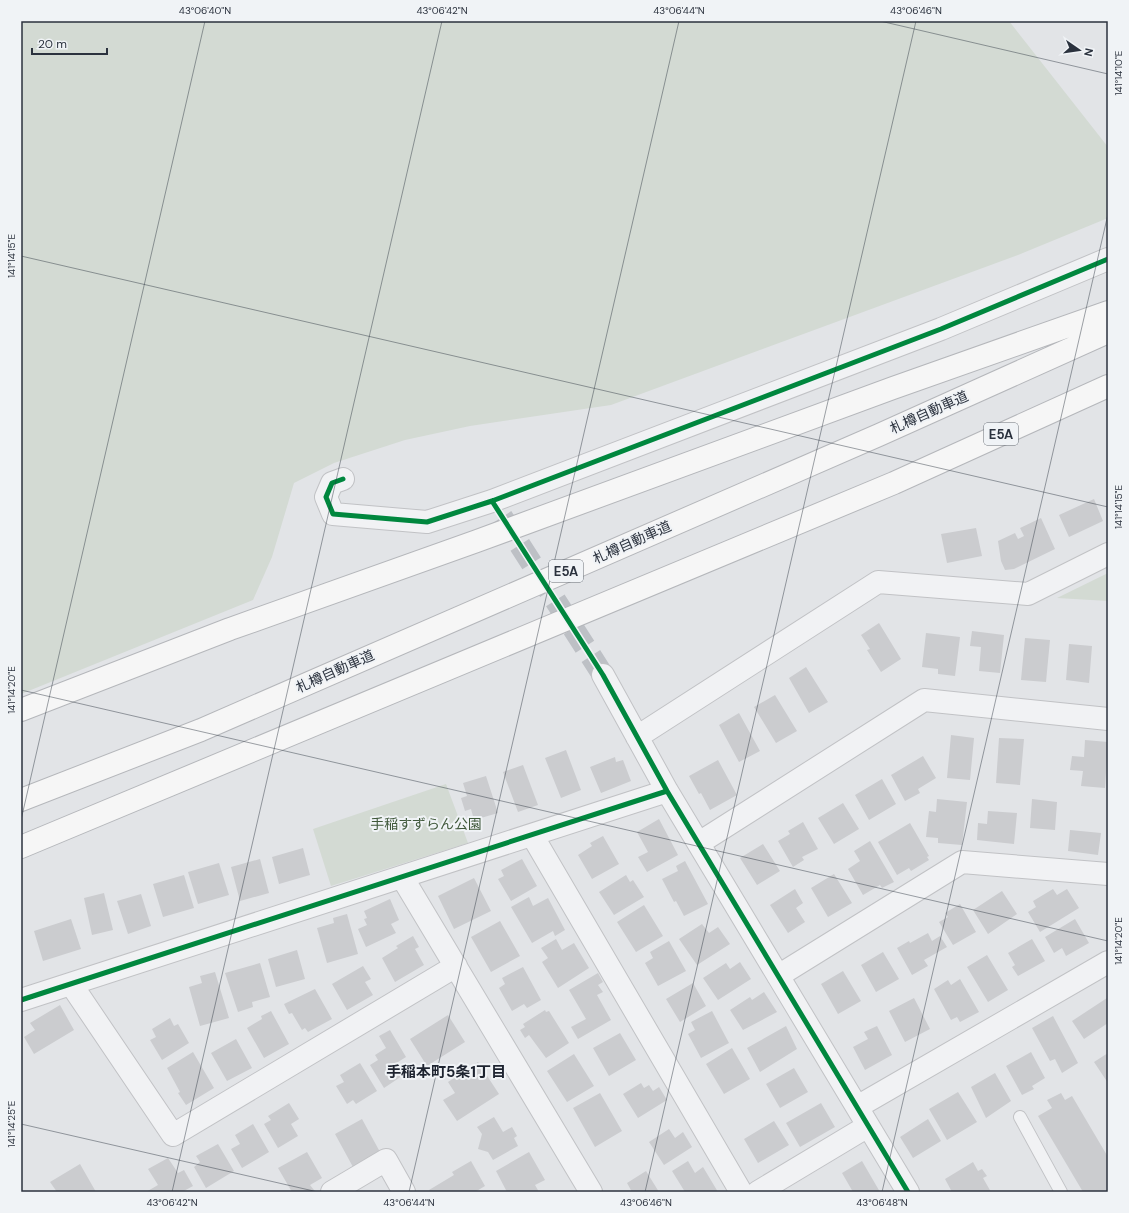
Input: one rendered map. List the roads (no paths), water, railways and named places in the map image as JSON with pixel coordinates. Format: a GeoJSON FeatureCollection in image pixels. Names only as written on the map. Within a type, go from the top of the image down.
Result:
{"type":"FeatureCollection","features":[{"type":"Feature","properties":{"kind":"highway"},"geometry":{"type":"LineString","coordinates":[[21,710],[230,630],[485,539],[893,388],[1108,312]]}},
{"type":"Feature","properties":{"kind":"highway","name":"札樽自動車道"},"geometry":{"type":"LineString","coordinates":[[21,800],[201,730],[872,438],[1108,332]]}},
{"type":"Feature","properties":{"kind":"highway","name":"E5A"},"geometry":{"type":"LineString","coordinates":[[21,847],[894,483],[1108,386]]}},
{"type":"Feature","properties":{"kind":"street"},"geometry":{"type":"LineString","coordinates":[[343,479],[332,483],[326,497],[333,514],[427,522],[497,509],[941,329],[1108,259]]}},
{"type":"Feature","properties":{"kind":"street"},"geometry":{"type":"LineString","coordinates":[[637,738],[878,582],[1028,594],[1108,554]]}},
{"type":"Feature","properties":{"kind":"street"},"geometry":{"type":"LineString","coordinates":[[603,675],[667,791],[908,1192]]}},
{"type":"Feature","properties":{"kind":"street"},"geometry":{"type":"LineString","coordinates":[[699,843],[924,700],[1108,719]]}},
{"type":"Feature","properties":{"kind":"street"},"geometry":{"type":"LineString","coordinates":[[21,1000],[667,791]]}},
{"type":"Feature","properties":{"kind":"street"},"geometry":{"type":"LineString","coordinates":[[532,835],[741,1192]]}},
{"type":"Feature","properties":{"kind":"street"},"geometry":{"type":"LineString","coordinates":[[778,976],[962,862],[1108,874]]}},
{"type":"Feature","properties":{"kind":"street"},"geometry":{"type":"LineString","coordinates":[[402,877],[591,1192]]}},
{"type":"Feature","properties":{"kind":"street"},"geometry":{"type":"LineString","coordinates":[[857,1107],[1108,962]]}},
{"type":"Feature","properties":{"kind":"street"},"geometry":{"type":"LineString","coordinates":[[70,984],[173,1135],[456,966]]}},
{"type":"Feature","properties":{"kind":"street"},"geometry":{"type":"LineString","coordinates":[[758,1192],[868,1126]]}},
{"type":"Feature","properties":{"kind":"street"},"geometry":{"type":"LineString","coordinates":[[332,1192],[386,1160],[404,1192]]}},
{"type":"Feature","properties":{"kind":"lane"},"geometry":{"type":"LineString","coordinates":[[1020,1117],[1061,1192]]}},
{"type":"Feature","properties":{"kind":"tunnel"},"geometry":{"type":"LineString","coordinates":[[502,517],[603,675]]}},
{"type":"Feature","properties":{"kind":"district","name":"手稲本町5条1丁目"},"geometry":{"type":"Point","coordinates":[446,1072]}},
{"type":"Feature","properties":{"kind":"park label","name":"手稲すずらん公園"},"geometry":{"type":"Point","coordinates":[426,824]}}]}
